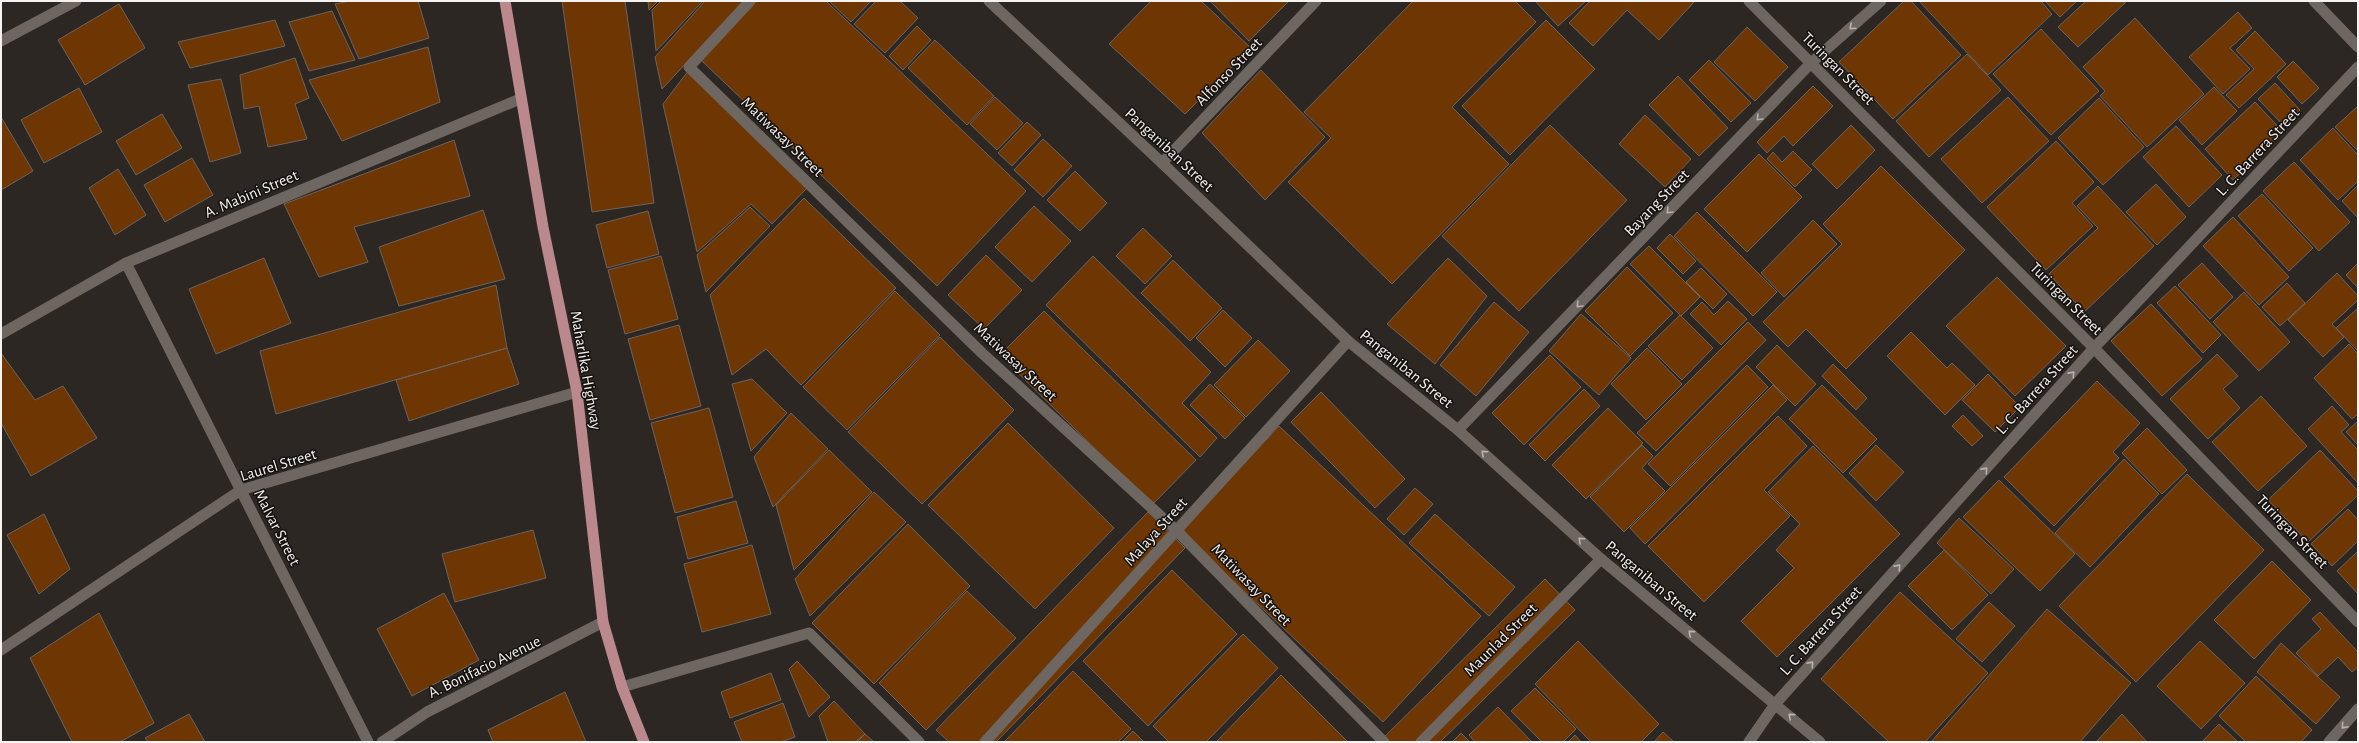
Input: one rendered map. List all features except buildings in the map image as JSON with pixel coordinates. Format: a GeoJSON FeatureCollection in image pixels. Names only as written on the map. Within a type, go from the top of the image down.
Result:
{"type":"FeatureCollection","features":[{"type":"Feature","properties":{"kind":"main road","name":"Maharlika Highway"},"geometry":{"type":"LineString","coordinates":[[505,1],[520,99],[543,228],[577,392],[603,622],[622,687],[644,742]]}},
{"type":"Feature","properties":{"kind":"street"},"geometry":{"type":"LineString","coordinates":[[1,42],[76,1]]}},
{"type":"Feature","properties":{"kind":"street","name":"Matiwasay Street"},"geometry":{"type":"LineString","coordinates":[[750,1],[689,67],[982,353],[1177,531],[1384,742]]}},
{"type":"Feature","properties":{"kind":"street","name":"Panganiban Street"},"geometry":{"type":"LineString","coordinates":[[989,1],[1162,163],[1348,341],[1458,430],[1601,559],[1776,703],[1820,742]]}},
{"type":"Feature","properties":{"kind":"street","name":"Alfonso Street"},"geometry":{"type":"LineString","coordinates":[[1162,163],[1316,1]]}},
{"type":"Feature","properties":{"kind":"street","name":"Turingan Street"},"geometry":{"type":"LineString","coordinates":[[1749,1],[2094,348],[2358,622]]}},
{"type":"Feature","properties":{"kind":"street","name":"Bayang Street"},"geometry":{"type":"LineString","coordinates":[[1458,430],[1811,63],[1881,1]]}},
{"type":"Feature","properties":{"kind":"street"},"geometry":{"type":"LineString","coordinates":[[2314,1],[2358,47]]}},
{"type":"Feature","properties":{"kind":"street","name":"L. C. Barrera Street"},"geometry":{"type":"LineString","coordinates":[[1749,742],[1776,703],[2094,348],[2358,66]]}},
{"type":"Feature","properties":{"kind":"street","name":"A. Mabini Street"},"geometry":{"type":"LineString","coordinates":[[1,334],[126,263],[520,99]]}},
{"type":"Feature","properties":{"kind":"street","name":"Malvar Street"},"geometry":{"type":"LineString","coordinates":[[126,263],[368,742]]}},
{"type":"Feature","properties":{"kind":"street","name":"Malaya Street"},"geometry":{"type":"LineString","coordinates":[[985,742],[1348,341]]}},
{"type":"Feature","properties":{"kind":"street","name":"Laurel Street"},"geometry":{"type":"LineString","coordinates":[[1,650],[241,490],[577,392]]}},
{"type":"Feature","properties":{"kind":"street","name":"Maunlad Street"},"geometry":{"type":"LineString","coordinates":[[1421,742],[1601,559]]}},
{"type":"Feature","properties":{"kind":"street","name":"A. Bonifacio Avenue"},"geometry":{"type":"LineString","coordinates":[[382,742],[427,712],[603,622]]}},
{"type":"Feature","properties":{"kind":"street"},"geometry":{"type":"LineString","coordinates":[[622,687],[809,633],[919,742]]}},
{"type":"Feature","properties":{"kind":"street"},"geometry":{"type":"LineString","coordinates":[[2329,742],[2358,710]]}}]}
